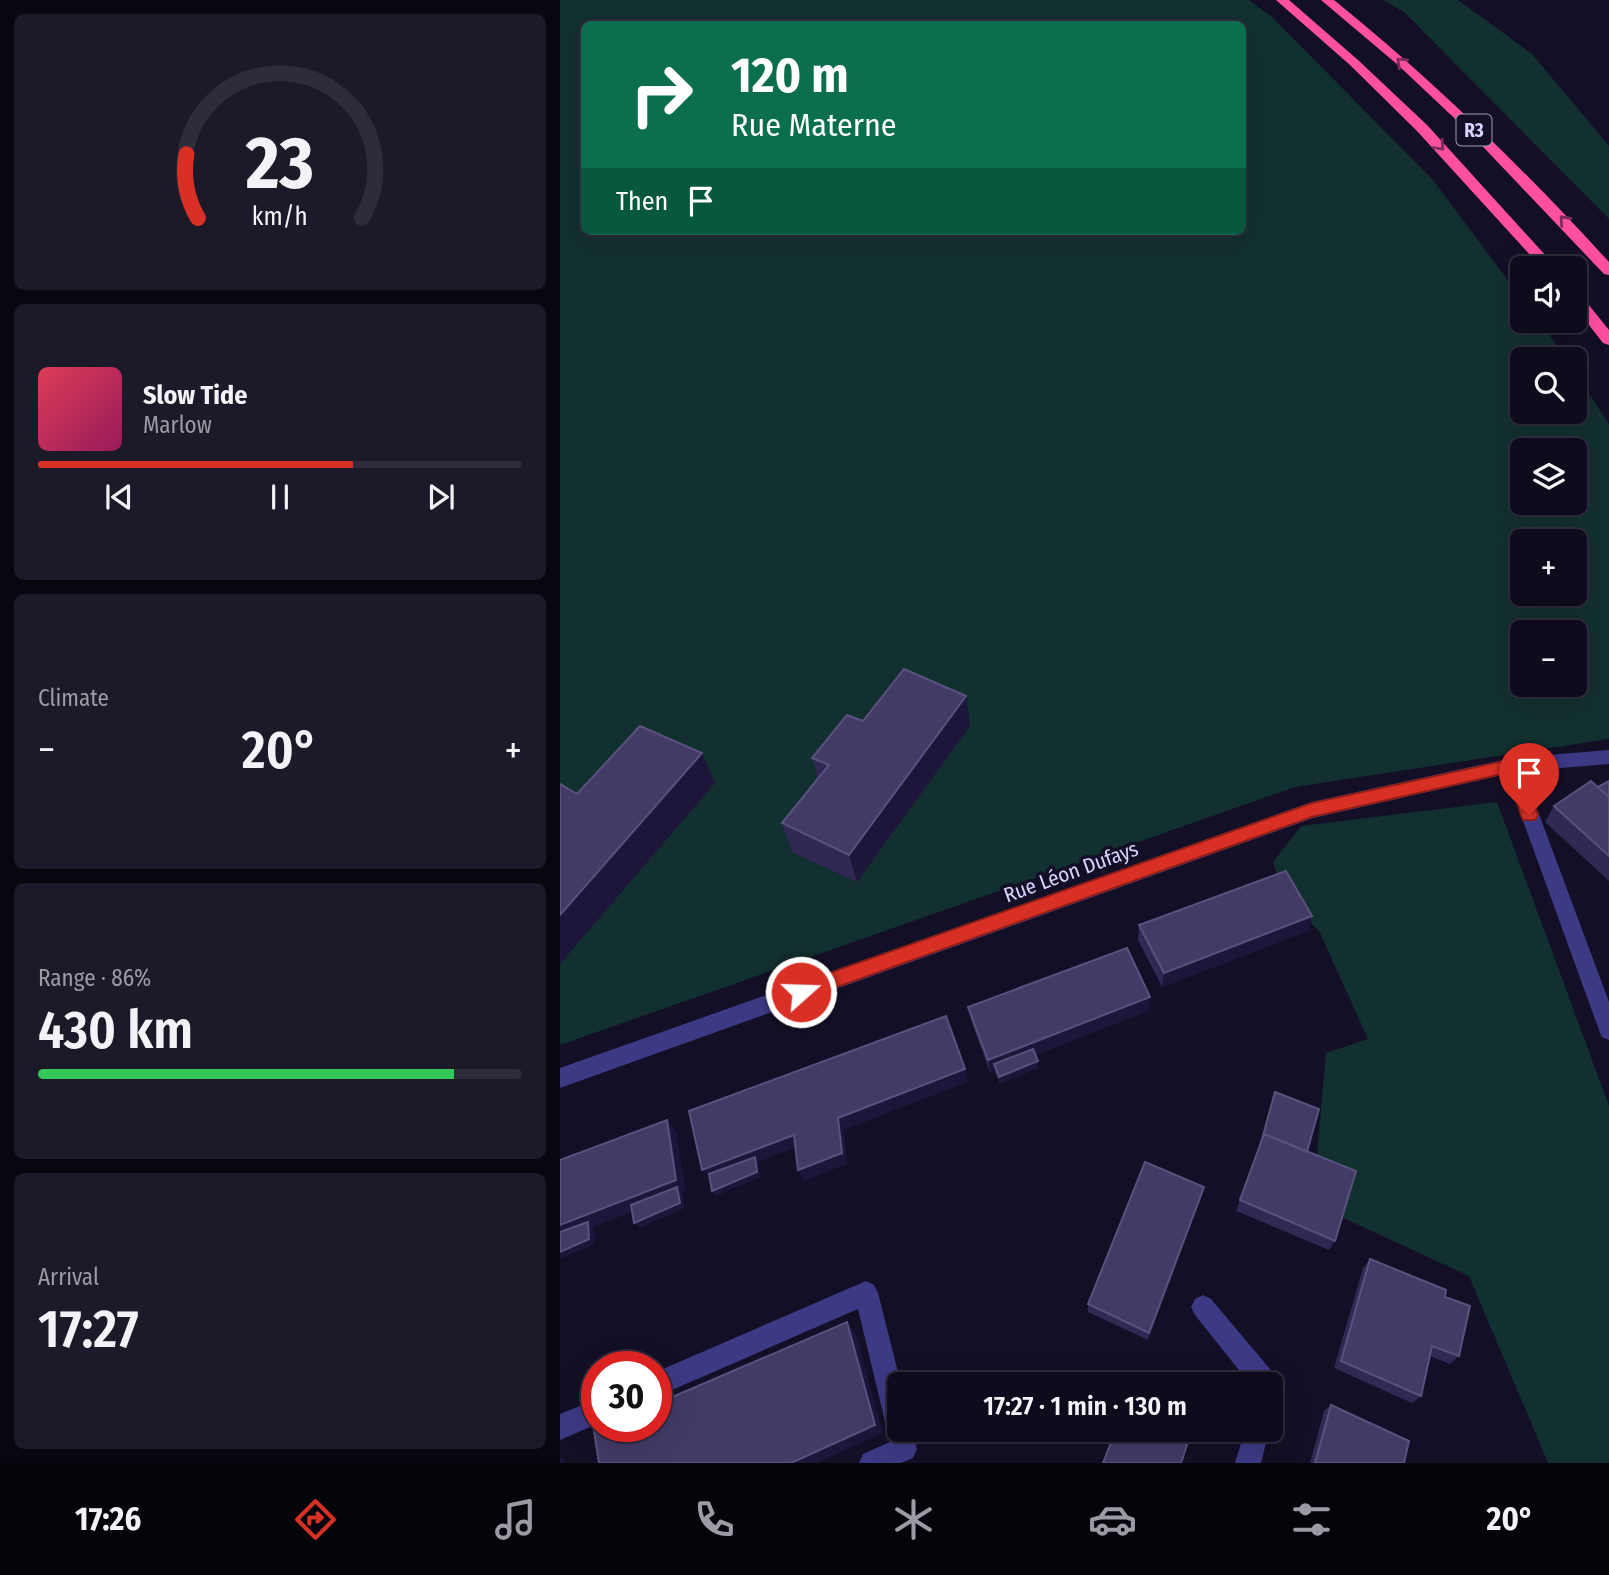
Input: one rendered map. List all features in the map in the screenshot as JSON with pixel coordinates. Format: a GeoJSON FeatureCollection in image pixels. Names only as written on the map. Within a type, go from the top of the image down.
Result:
{"type":"FeatureCollection","features":[{"type":"Feature","properties":{"kind":"highway","name":"R3"},"geometry":{"type":"LineString","coordinates":[[1282,0],[1402,106],[1489,197],[1540,256]]}},
{"type":"Feature","properties":{"kind":"highway","name":"R3"},"geometry":{"type":"LineString","coordinates":[[1327,0],[1444,100],[1538,192],[1609,271]]}},
{"type":"Feature","properties":{"kind":"highway"},"geometry":{"type":"LineString","coordinates":[[1587,312],[1609,340]]}},
{"type":"Feature","properties":{"kind":"street","name":"Rue Léon Dufays"},"geometry":{"type":"LineString","coordinates":[[560,1078],[1312,810],[1513,765],[1609,757]]}},
{"type":"Feature","properties":{"kind":"street"},"geometry":{"type":"LineString","coordinates":[[1513,765],[1609,1030]]}},
{"type":"Feature","properties":{"kind":"street"},"geometry":{"type":"LineString","coordinates":[[672,1378],[866,1293],[904,1449],[872,1463]]}},
{"type":"Feature","properties":{"kind":"street"},"geometry":{"type":"LineString","coordinates":[[1203,1307],[1256,1372]]}},
{"type":"Feature","properties":{"kind":"street"},"geometry":{"type":"LineString","coordinates":[[560,1427],[581,1418]]}},
{"type":"Feature","properties":{"kind":"street"},"geometry":{"type":"LineString","coordinates":[[1248,1463],[1254,1442]]}},
{"type":"Feature","properties":{"kind":"green space"},"geometry":{"type":"Polygon","coordinates":[[[560,0],[1249,0],[1272,17],[1433,180],[1510,283],[1510,333],[1548,333],[1558,347],[1510,347],[1510,424],[1587,424],[1587,391],[1609,424],[1609,739],[1295,787],[560,1045],[560,0]]]}},
{"type":"Feature","properties":{"kind":"green space"},"geometry":{"type":"Polygon","coordinates":[[[1383,0],[1458,0],[1532,54],[1609,146],[1609,219],[1405,13],[1383,0]]]}},
{"type":"Feature","properties":{"kind":"green space"},"geometry":{"type":"Polygon","coordinates":[[[1497,802],[1609,1106],[1609,1463],[1548,1463],[1469,1276],[1339,1216],[1318,1170],[1326,1053],[1368,1039],[1320,933],[1282,888],[1273,862],[1301,826],[1497,802]]]}},
{"type":"Feature","properties":{"kind":"building"},"geometry":{"type":"Polygon","coordinates":[[[904,669],[966,696],[849,855],[782,823],[829,765],[812,758],[847,715],[863,721],[904,669]]]}},
{"type":"Feature","properties":{"kind":"building"},"geometry":{"type":"Polygon","coordinates":[[[640,726],[702,753],[560,915],[560,784],[577,794],[640,726]]]}},
{"type":"Feature","properties":{"kind":"building"},"geometry":{"type":"Polygon","coordinates":[[[1591,781],[1609,797],[1609,856],[1554,806],[1591,781]]]}},
{"type":"Feature","properties":{"kind":"building"},"geometry":{"type":"Polygon","coordinates":[[[1609,781],[1609,797],[1598,787],[1609,781]]]}},
{"type":"Feature","properties":{"kind":"building"},"geometry":{"type":"Polygon","coordinates":[[[1286,871],[1312,916],[1164,973],[1139,925],[1286,871]]]}},
{"type":"Feature","properties":{"kind":"building"},"geometry":{"type":"Polygon","coordinates":[[[1127,948],[1150,997],[988,1060],[968,1007],[1127,948]]]}},
{"type":"Feature","properties":{"kind":"building"},"geometry":{"type":"Polygon","coordinates":[[[946,1016],[965,1069],[838,1118],[842,1153],[798,1170],[794,1135],[702,1170],[689,1111],[946,1016]]]}},
{"type":"Feature","properties":{"kind":"building"},"geometry":{"type":"Polygon","coordinates":[[[1033,1049],[1038,1061],[999,1077],[994,1064],[1033,1049]]]}},
{"type":"Feature","properties":{"kind":"building"},"geometry":{"type":"Polygon","coordinates":[[[1275,1092],[1319,1109],[1307,1152],[1264,1134],[1262,1139],[1275,1092]]]}},
{"type":"Feature","properties":{"kind":"building"},"geometry":{"type":"Polygon","coordinates":[[[667,1120],[676,1180],[560,1225],[560,1160],[667,1120]]]}},
{"type":"Feature","properties":{"kind":"building"},"geometry":{"type":"Polygon","coordinates":[[[1264,1134],[1356,1171],[1335,1241],[1240,1200],[1264,1134]]]}},
{"type":"Feature","properties":{"kind":"building"},"geometry":{"type":"Polygon","coordinates":[[[755,1157],[757,1172],[712,1191],[709,1174],[755,1157]]]}},
{"type":"Feature","properties":{"kind":"building"},"geometry":{"type":"Polygon","coordinates":[[[1145,1162],[1204,1187],[1149,1333],[1088,1304],[1145,1162]]]}},
{"type":"Feature","properties":{"kind":"building"},"geometry":{"type":"Polygon","coordinates":[[[677,1187],[680,1203],[634,1223],[631,1205],[677,1187]]]}},
{"type":"Feature","properties":{"kind":"building"},"geometry":{"type":"Polygon","coordinates":[[[588,1222],[589,1239],[560,1252],[560,1232],[588,1222]]]}},
{"type":"Feature","properties":{"kind":"building"},"geometry":{"type":"Polygon","coordinates":[[[1370,1259],[1446,1290],[1445,1297],[1470,1306],[1459,1356],[1432,1346],[1421,1396],[1341,1361],[1370,1259]]]}},
{"type":"Feature","properties":{"kind":"building"},"geometry":{"type":"Polygon","coordinates":[[[847,1322],[875,1425],[791,1463],[599,1463],[596,1442],[672,1442],[672,1397],[847,1322]]]}},
{"type":"Feature","properties":{"kind":"building"},"geometry":{"type":"Polygon","coordinates":[[[1331,1405],[1409,1441],[1404,1463],[1315,1463],[1331,1405]]]}},
{"type":"Feature","properties":{"kind":"building"},"geometry":{"type":"Polygon","coordinates":[[[1111,1442],[1188,1442],[1181,1463],[1103,1463],[1111,1442]]]}},
{"type":"Feature","properties":{"kind":"route"},"geometry":{"type":"LineString","coordinates":[[801,992],[1312,810],[1513,765],[1529,815]]}}]}
